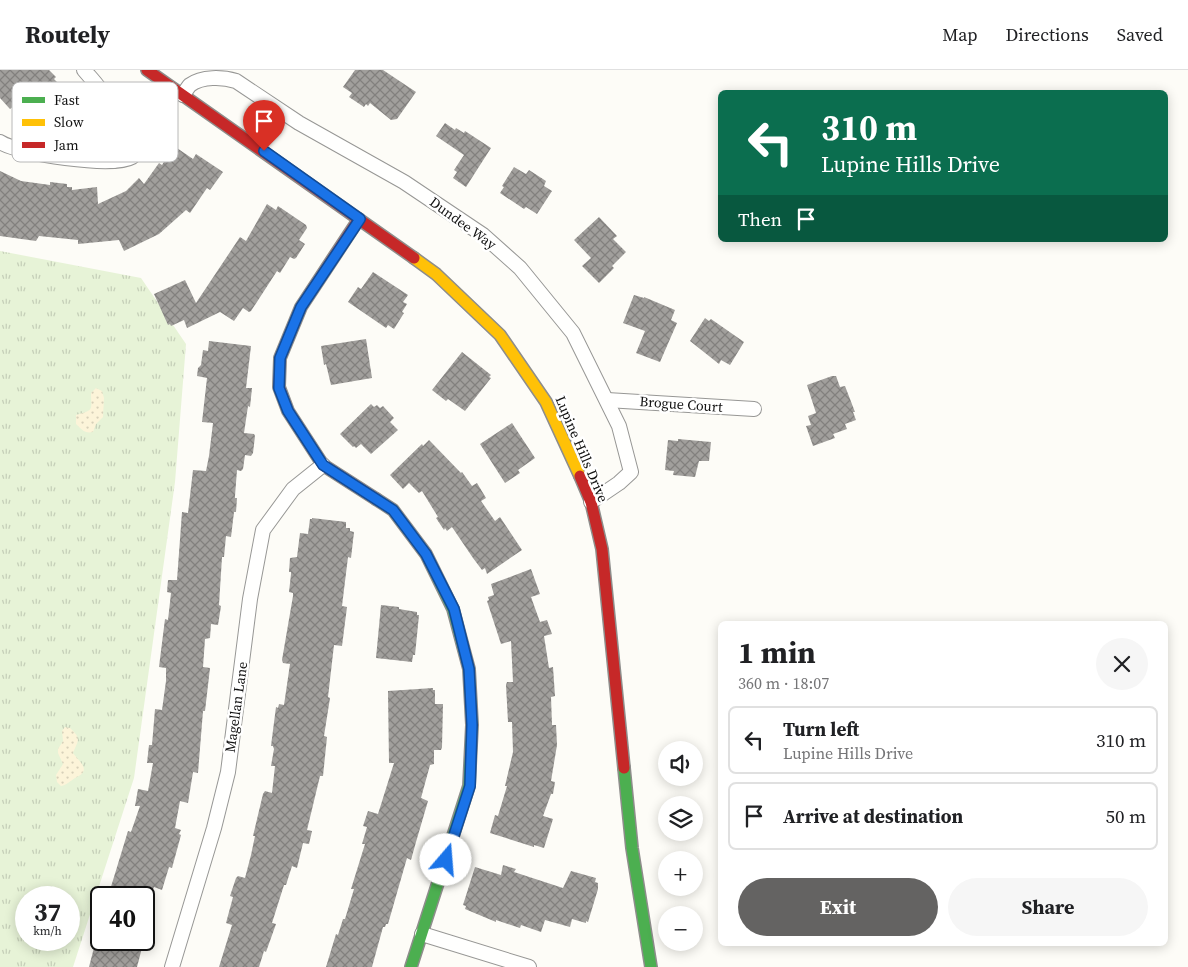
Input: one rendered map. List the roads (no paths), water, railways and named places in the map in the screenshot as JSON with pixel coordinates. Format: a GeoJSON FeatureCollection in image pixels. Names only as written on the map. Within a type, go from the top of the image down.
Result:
{"type":"FeatureCollection","features":[{"type":"Feature","properties":{"kind":"street"},"geometry":{"type":"LineString","coordinates":[[84,70],[94,82]]}},
{"type":"Feature","properties":{"kind":"street","name":"Lupine Hills Drive"},"geometry":{"type":"LineString","coordinates":[[147,70],[164,82]]}},
{"type":"Feature","properties":{"kind":"street","name":"Dundee Way"},"geometry":{"type":"LineString","coordinates":[[183,95],[190,85],[207,78],[226,78],[236,81],[299,123],[404,182],[484,235],[520,268],[573,333],[619,426],[631,472],[619,483],[590,502]]}},
{"type":"Feature","properties":{"kind":"street","name":"Lupine Hills Drive"},"geometry":{"type":"LineString","coordinates":[[178,92],[436,274],[500,335],[546,402],[590,502],[602,548],[632,848],[652,967]]}},
{"type":"Feature","properties":{"kind":"street"},"geometry":{"type":"LineString","coordinates":[[0,142],[12,147]]}},
{"type":"Feature","properties":{"kind":"street"},"geometry":{"type":"LineString","coordinates":[[360,219],[301,307],[280,358],[279,388],[288,411],[323,465],[393,510],[426,554],[454,609],[469,669],[472,725],[470,786],[412,967]]}},
{"type":"Feature","properties":{"kind":"street","name":"Brogue Court"},"geometry":{"type":"LineString","coordinates":[[607,400],[754,409]]}},
{"type":"Feature","properties":{"kind":"street","name":"Magellan Lane"},"geometry":{"type":"LineString","coordinates":[[172,967],[214,828],[228,772],[250,599],[263,530],[293,489],[323,465]]}},
{"type":"Feature","properties":{"kind":"street"},"geometry":{"type":"LineString","coordinates":[[422,934],[529,967]]}}]}
